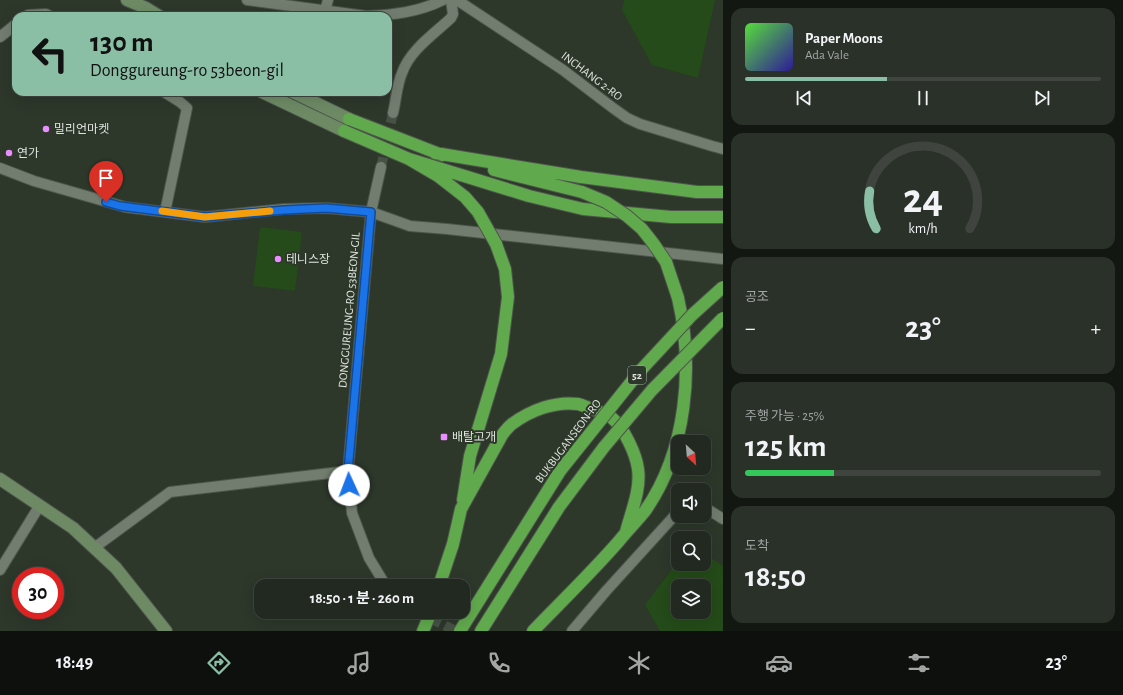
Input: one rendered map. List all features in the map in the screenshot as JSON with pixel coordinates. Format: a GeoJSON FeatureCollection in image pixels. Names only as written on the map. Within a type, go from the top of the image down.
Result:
{"type":"FeatureCollection","features":[{"type":"Feature","properties":{"kind":"highway"},"geometry":{"type":"LineString","coordinates":[[349,119],[436,154],[582,192],[606,202],[627,216],[642,229],[666,262],[681,312],[685,349],[686,380],[678,435],[671,460],[665,475],[645,511],[601,560],[533,631]]}},
{"type":"Feature","properties":{"kind":"highway"},"geometry":{"type":"LineString","coordinates":[[344,131],[409,159],[529,196],[583,209],[671,217],[723,217]]}},
{"type":"Feature","properties":{"kind":"highway"},"geometry":{"type":"LineString","coordinates":[[436,154],[581,177],[697,192],[723,192]]}},
{"type":"Feature","properties":{"kind":"highway"},"geometry":{"type":"LineString","coordinates":[[409,159],[438,176],[466,197],[478,212],[496,244],[504,269],[508,297],[501,354],[470,456],[461,509],[453,544],[441,579]]}},
{"type":"Feature","properties":{"kind":"highway","name":"BUKBUGANSEON-RO"},"geometry":{"type":"LineString","coordinates":[[460,631],[560,471],[640,371],[692,315],[723,287]]}},
{"type":"Feature","properties":{"kind":"highway","name":"52"},"geometry":{"type":"LineString","coordinates":[[481,631],[559,507],[604,447],[652,390],[723,318]]}},
{"type":"Feature","properties":{"kind":"highway"},"geometry":{"type":"LineString","coordinates":[[461,509],[496,445],[511,425],[550,405],[580,404],[612,418],[620,427],[633,450],[638,471],[638,485],[637,494],[626,532]]}},
{"type":"Feature","properties":{"kind":"highway"},"geometry":{"type":"LineString","coordinates":[[423,631],[428,619]]}},
{"type":"Feature","properties":{"kind":"street"},"geometry":{"type":"LineString","coordinates":[[121,0],[136,12]]}},
{"type":"Feature","properties":{"kind":"street"},"geometry":{"type":"LineString","coordinates":[[127,0],[152,12]]}},
{"type":"Feature","properties":{"kind":"street"},"geometry":{"type":"LineString","coordinates":[[247,0],[333,12]]}},
{"type":"Feature","properties":{"kind":"street"},"geometry":{"type":"LineString","coordinates":[[325,11],[328,0]]}},
{"type":"Feature","properties":{"kind":"street"},"geometry":{"type":"LineString","coordinates":[[392,14],[430,7],[443,0]]}},
{"type":"Feature","properties":{"kind":"street"},"geometry":{"type":"LineString","coordinates":[[393,112],[401,74],[406,64],[417,49],[451,18],[453,14],[452,0]]}},
{"type":"Feature","properties":{"kind":"street","name":"INCHANG 2-RO"},"geometry":{"type":"LineString","coordinates":[[457,0],[563,70],[627,118],[640,124],[723,149]]}},
{"type":"Feature","properties":{"kind":"street"},"geometry":{"type":"LineString","coordinates":[[0,37],[12,27]]}},
{"type":"Feature","properties":{"kind":"street"},"geometry":{"type":"LineString","coordinates":[[166,212],[187,108],[170,96]]}},
{"type":"Feature","properties":{"kind":"street"},"geometry":{"type":"LineString","coordinates":[[270,96],[344,131]]}},
{"type":"Feature","properties":{"kind":"street"},"geometry":{"type":"LineString","coordinates":[[301,96],[349,119]]}},
{"type":"Feature","properties":{"kind":"street","name":"DONGGUREUNG-RO 53BEON-GIL"},"geometry":{"type":"LineString","coordinates":[[381,167],[371,212],[348,471],[352,513],[369,558],[382,579]]}},
{"type":"Feature","properties":{"kind":"street"},"geometry":{"type":"LineString","coordinates":[[0,168],[34,181],[120,206],[205,217],[319,208],[371,212],[410,226],[723,259]]}},
{"type":"Feature","properties":{"kind":"street"},"geometry":{"type":"LineString","coordinates":[[94,548],[170,492],[348,471]]}},
{"type":"Feature","properties":{"kind":"street"},"geometry":{"type":"LineString","coordinates":[[0,479],[73,528],[116,568],[166,631]]}},
{"type":"Feature","properties":{"kind":"street"},"geometry":{"type":"LineString","coordinates":[[0,570],[40,505]]}},
{"type":"Feature","properties":{"kind":"street"},"geometry":{"type":"LineString","coordinates":[[711,511],[723,519]]}},
{"type":"Feature","properties":{"kind":"street"},"geometry":{"type":"LineString","coordinates":[[572,631],[671,520]]}},
{"type":"Feature","properties":{"kind":"green space"},"geometry":{"type":"Polygon","coordinates":[[[624,0],[715,0],[698,78],[652,65],[622,10],[624,0]]]}},
{"type":"Feature","properties":{"kind":"green space","name":"테니스장"},"geometry":{"type":"Polygon","coordinates":[[[260,227],[302,232],[295,291],[253,286],[260,227]]]}},
{"type":"Feature","properties":{"kind":"green space"},"geometry":{"type":"Polygon","coordinates":[[[711,558],[723,566],[723,631],[660,631],[645,605],[671,570],[711,571],[711,558]]]}},
{"type":"Feature","properties":{"kind":"tunnel"},"geometry":{"type":"LineString","coordinates":[[381,167],[393,113]]}},
{"type":"Feature","properties":{"kind":"tunnel"},"geometry":{"type":"LineString","coordinates":[[432,619],[456,631]]}},
{"type":"Feature","properties":{"kind":"slow traffic"},"geometry":{"type":"LineString","coordinates":[[162,211],[205,217],[270,211]]}},
{"type":"Feature","properties":{"kind":"place","name":"밀리언마켓"},"geometry":{"type":"Point","coordinates":[46,129]}},
{"type":"Feature","properties":{"kind":"place","name":"연가"},"geometry":{"type":"Point","coordinates":[9,153]}},
{"type":"Feature","properties":{"kind":"place","name":"테니스장"},"geometry":{"type":"Point","coordinates":[278,259]}},
{"type":"Feature","properties":{"kind":"place","name":"배탈고개"},"geometry":{"type":"Point","coordinates":[444,437]}},
{"type":"Feature","properties":{"kind":"route"},"geometry":{"type":"LineString","coordinates":[[106,202],[120,206],[205,217],[326,208],[371,212],[348,471],[349,485]]}}]}
